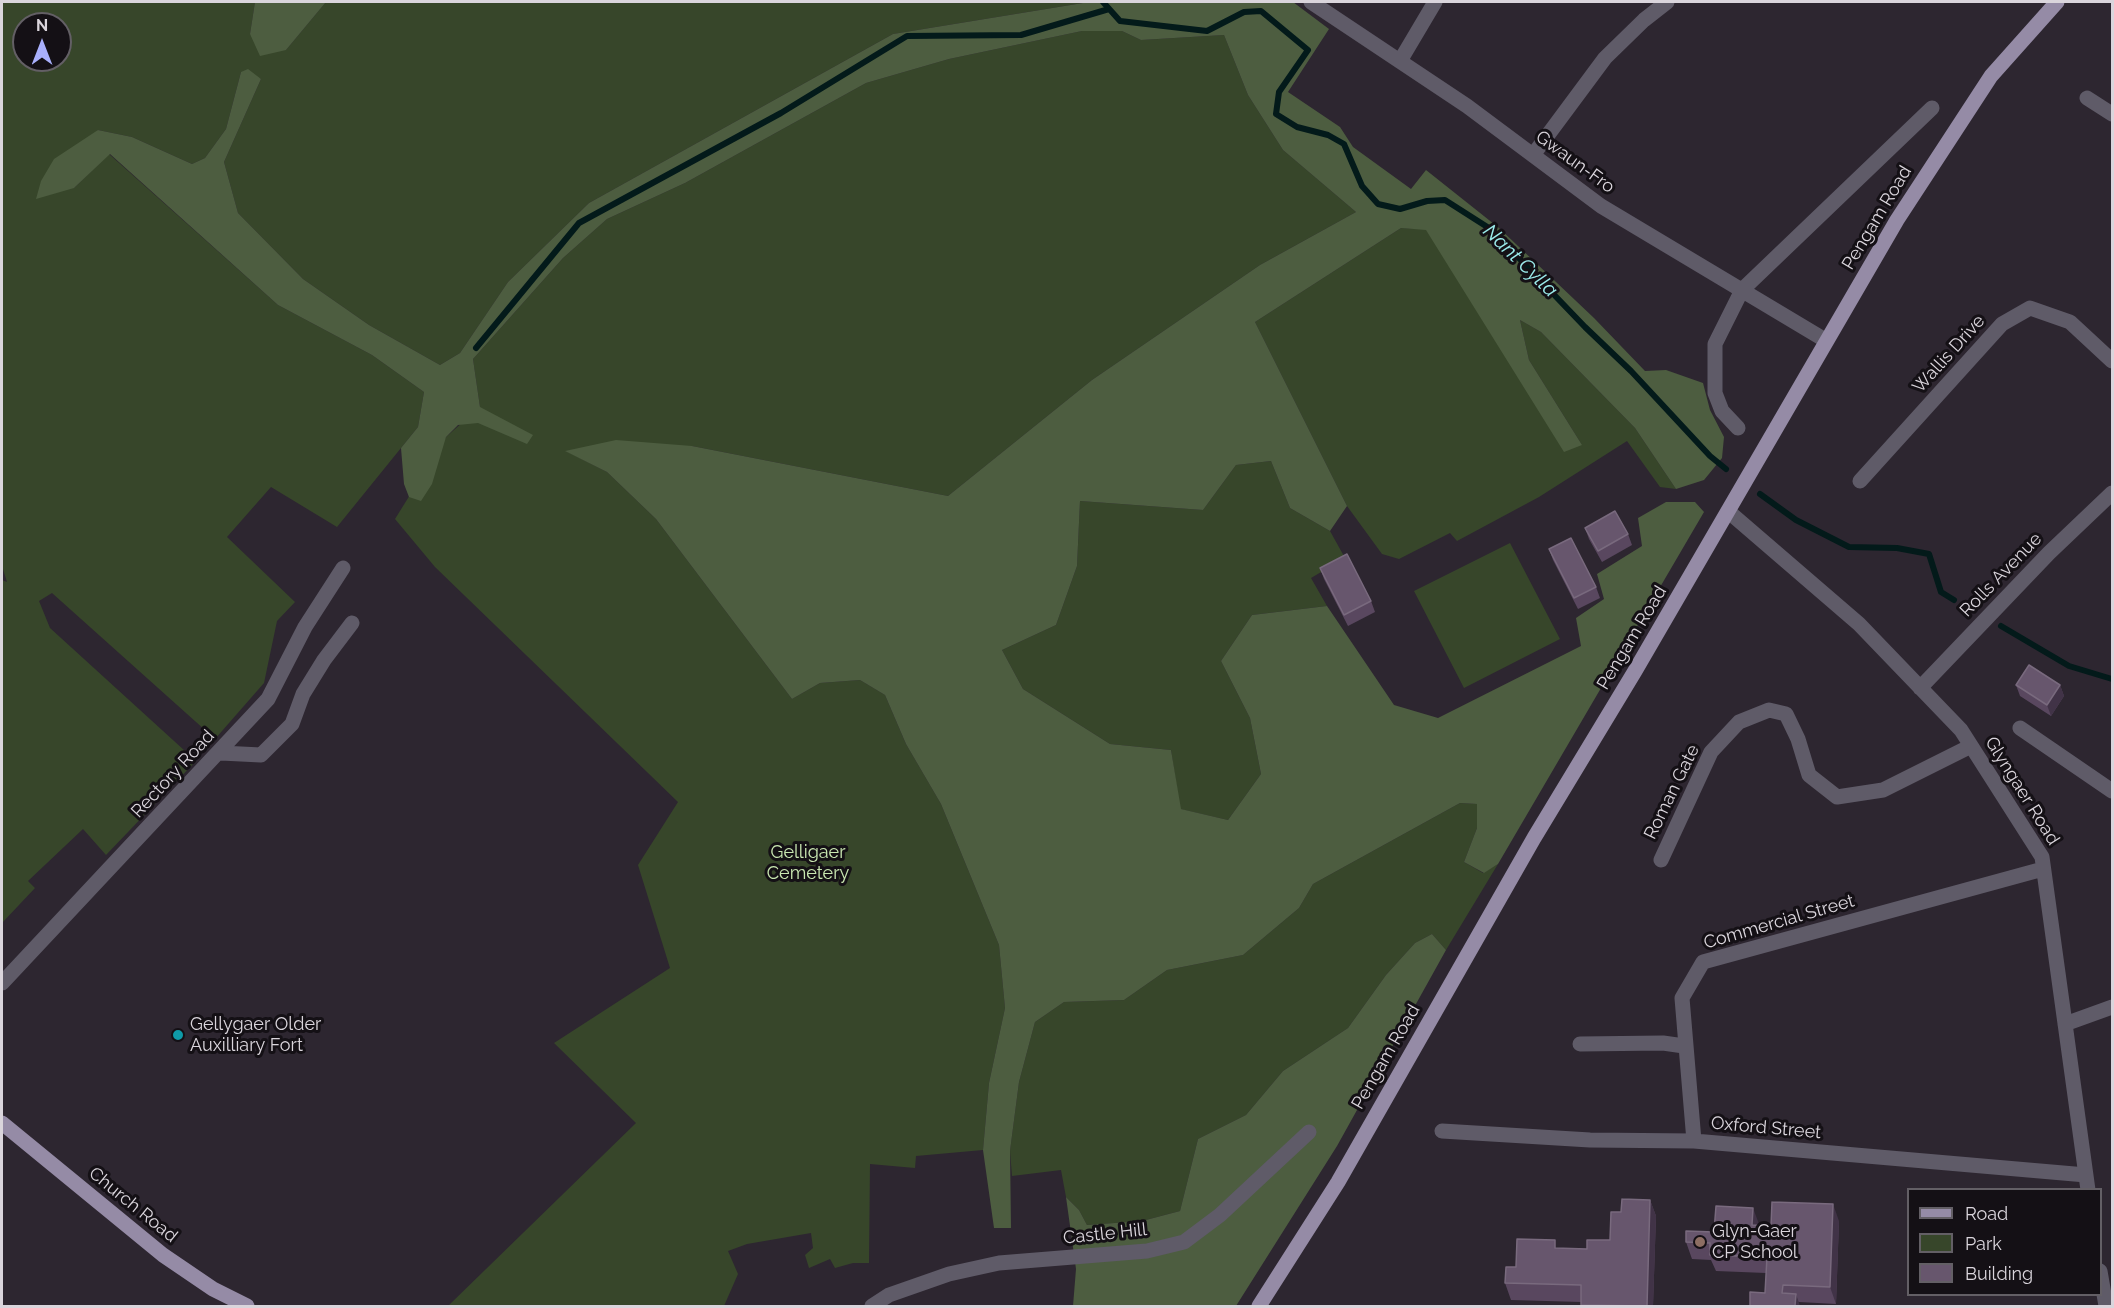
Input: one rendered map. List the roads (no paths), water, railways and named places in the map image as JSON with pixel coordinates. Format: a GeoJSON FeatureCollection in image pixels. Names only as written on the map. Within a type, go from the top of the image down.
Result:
{"type":"FeatureCollection","features":[{"type":"Feature","properties":{"kind":"main road","name":"Pengam Road"},"geometry":{"type":"LineString","coordinates":[[1259,1306],[1338,1182],[1534,838],[1729,512],[1825,340],[1949,137],[1991,76],[2056,2]]}},
{"type":"Feature","properties":{"kind":"main road","name":"Church Road"},"geometry":{"type":"LineString","coordinates":[[2,1123],[163,1255],[213,1289],[247,1306]]}},
{"type":"Feature","properties":{"kind":"street","name":"Gwaun-Fro"},"geometry":{"type":"LineString","coordinates":[[1311,2],[1400,61],[1601,206],[1825,340]]}},
{"type":"Feature","properties":{"kind":"street"},"geometry":{"type":"LineString","coordinates":[[1400,61],[1435,2]]}},
{"type":"Feature","properties":{"kind":"street"},"geometry":{"type":"LineString","coordinates":[[1533,155],[1605,58],[1644,20],[1667,2]]}},
{"type":"Feature","properties":{"kind":"street"},"geometry":{"type":"LineString","coordinates":[[2087,98],[2112,114]]}},
{"type":"Feature","properties":{"kind":"street"},"geometry":{"type":"LineString","coordinates":[[1738,428],[1722,411],[1715,393],[1715,344],[1742,290],[1932,108]]}},
{"type":"Feature","properties":{"kind":"street","name":"Wallis Drive"},"geometry":{"type":"LineString","coordinates":[[1860,481],[2002,324],[2030,308],[2070,322],[2112,361]]}},
{"type":"Feature","properties":{"kind":"street","name":"Rolls Avenue"},"geometry":{"type":"LineString","coordinates":[[1920,688],[2049,553],[2110,498]]}},
{"type":"Feature","properties":{"kind":"street","name":"Glyngaer Road"},"geometry":{"type":"LineString","coordinates":[[1729,512],[1859,624],[1961,730],[2042,857],[2087,1182]]}},
{"type":"Feature","properties":{"kind":"street","name":"Rectory Road"},"geometry":{"type":"LineString","coordinates":[[2,983],[220,753],[268,699],[305,627],[343,568]]}},
{"type":"Feature","properties":{"kind":"street"},"geometry":{"type":"LineString","coordinates":[[220,753],[261,755],[292,724],[303,694],[324,660],[352,623]]}},
{"type":"Feature","properties":{"kind":"street","name":"Roman Gate"},"geometry":{"type":"LineString","coordinates":[[1660,860],[1711,752],[1739,722],[1769,710],[1786,714],[1798,739],[1809,775],[1837,796],[1883,790],[1971,746]]}},
{"type":"Feature","properties":{"kind":"street"},"geometry":{"type":"LineString","coordinates":[[2020,728],[2112,791]]}},
{"type":"Feature","properties":{"kind":"street","name":"Commercial Street"},"geometry":{"type":"LineString","coordinates":[[1694,1141],[1684,1046],[1682,998],[1703,962],[2043,869]]}},
{"type":"Feature","properties":{"kind":"street"},"geometry":{"type":"LineString","coordinates":[[2065,1024],[2112,1007]]}},
{"type":"Feature","properties":{"kind":"street"},"geometry":{"type":"LineString","coordinates":[[1580,1044],[1663,1043],[1684,1046]]}},
{"type":"Feature","properties":{"kind":"street","name":"Oxford Street"},"geometry":{"type":"LineString","coordinates":[[1442,1131],[1590,1140],[1694,1141],[2087,1182]]}},
{"type":"Feature","properties":{"kind":"street","name":"Castle Hill"},"geometry":{"type":"LineString","coordinates":[[872,1306],[888,1295],[949,1274],[979,1268],[1147,1251],[1184,1242],[1220,1215],[1309,1132]]}},
{"type":"Feature","properties":{"kind":"street"},"geometry":{"type":"LineString","coordinates":[[2102,1283],[2106,1306]]}},
{"type":"Feature","properties":{"kind":"waterway","name":"Nant Cylla"},"geometry":{"type":"LineString","coordinates":[[1103,2],[1120,21],[1207,31],[1244,12],[1261,11],[1308,50],[1279,92],[1276,114],[1297,127],[1328,135],[1344,144],[1362,186],[1378,204],[1400,209],[1427,201],[1445,200],[1492,230],[1585,327],[1631,371],[1710,456],[1726,469]]}},
{"type":"Feature","properties":{"kind":"waterway"},"geometry":{"type":"LineString","coordinates":[[476,348],[579,223],[781,113],[907,36],[1021,35],[1109,9]]}},
{"type":"Feature","properties":{"kind":"waterway","name":"Nant Cylla"},"geometry":{"type":"LineString","coordinates":[[1760,494],[1796,520],[1849,547],[1897,548],[1929,554],[1941,592],[1954,600]]}},
{"type":"Feature","properties":{"kind":"waterway","name":"Nant Cylla"},"geometry":{"type":"LineString","coordinates":[[2001,626],[2069,666],[2112,679]]}},
{"type":"Feature","properties":{"kind":"place","name":"Gellygaer Older Auxilliary Fort"},"geometry":{"type":"Point","coordinates":[178,1035]}},
{"type":"Feature","properties":{"kind":"place","name":"Glyn-Gaer CP School"},"geometry":{"type":"Point","coordinates":[1700,1242]}},
{"type":"Feature","properties":{"kind":"park label","name":"Gelligaer Cemetery"},"geometry":{"type":"Point","coordinates":[808,863]}}]}
